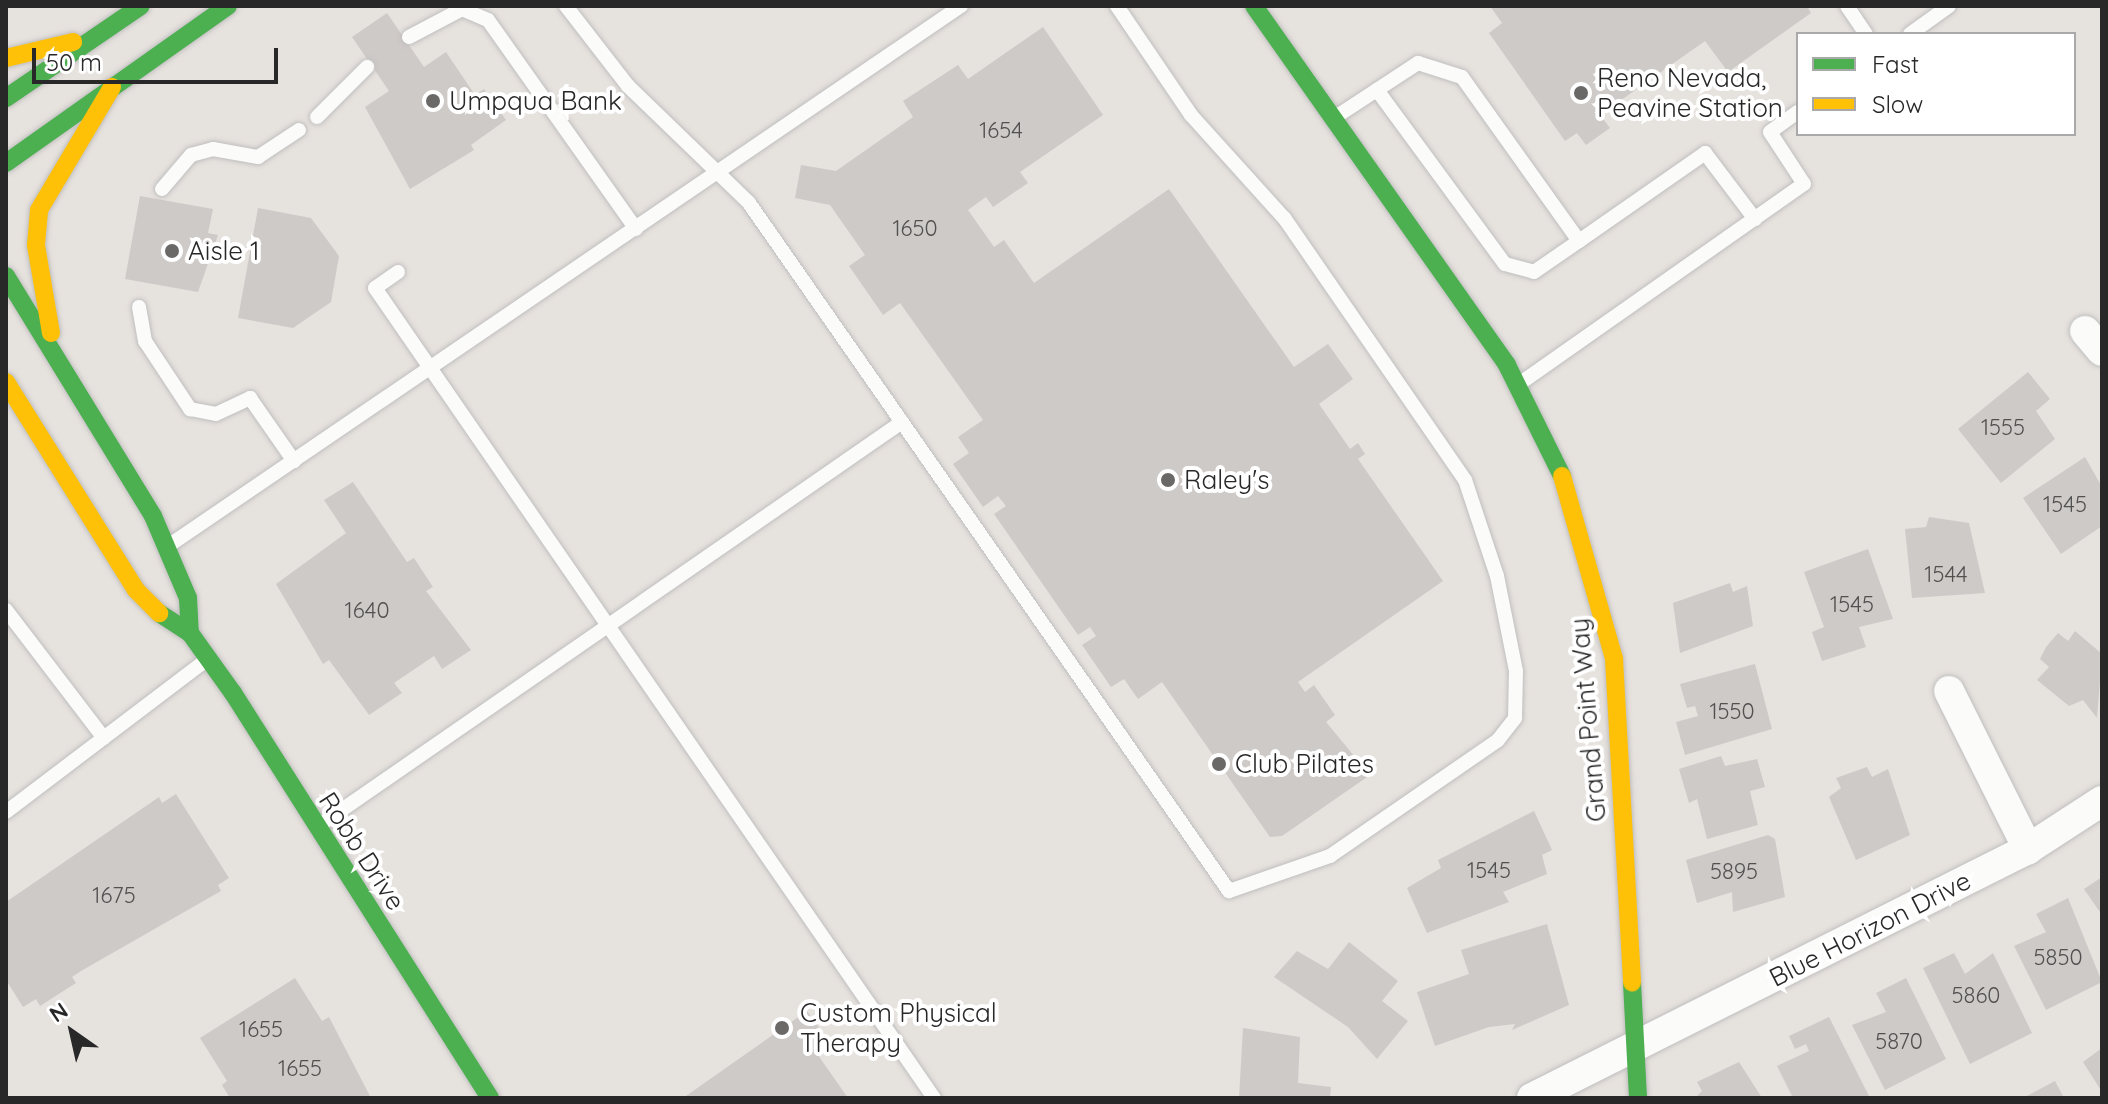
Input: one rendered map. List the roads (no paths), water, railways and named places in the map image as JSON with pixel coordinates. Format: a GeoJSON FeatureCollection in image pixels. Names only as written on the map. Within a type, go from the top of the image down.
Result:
{"type":"FeatureCollection","features":[{"type":"Feature","properties":{"kind":"main road"},"geometry":{"type":"LineString","coordinates":[[6,98],[141,6]]}},
{"type":"Feature","properties":{"kind":"main road"},"geometry":{"type":"LineString","coordinates":[[6,163],[228,6]]}},
{"type":"Feature","properties":{"kind":"main road","name":"Grand Point Way"},"geometry":{"type":"LineString","coordinates":[[1254,6],[1518,385],[1575,502],[1614,659],[1638,1098]]}},
{"type":"Feature","properties":{"kind":"main road"},"geometry":{"type":"LineString","coordinates":[[6,58],[93,38]]}},
{"type":"Feature","properties":{"kind":"main road"},"geometry":{"type":"LineString","coordinates":[[56,357],[36,245],[39,210],[112,87]]}},
{"type":"Feature","properties":{"kind":"main road"},"geometry":{"type":"LineString","coordinates":[[6,276],[168,547],[188,598],[190,633]]}},
{"type":"Feature","properties":{"kind":"main road","name":"Robb Drive"},"geometry":{"type":"LineString","coordinates":[[6,382],[136,590],[168,622],[190,633],[208,658],[487,1097]]}},
{"type":"Feature","properties":{"kind":"main road"},"geometry":{"type":"LineString","coordinates":[[6,421],[62,475]]}},
{"type":"Feature","properties":{"kind":"street"},"geometry":{"type":"LineString","coordinates":[[1949,691],[2028,849]]}},
{"type":"Feature","properties":{"kind":"street","name":"Blue Horizon Drive"},"geometry":{"type":"LineString","coordinates":[[1532,1098],[2028,849],[2102,801]]}},
{"type":"Feature","properties":{"kind":"lane"},"geometry":{"type":"LineString","coordinates":[[566,6],[628,86],[720,172],[902,422],[1229,891],[1330,856],[1511,727],[1516,671],[1497,576],[1465,480],[1284,218],[1191,115],[1117,6]]}},
{"type":"Feature","properties":{"kind":"lane"},"geometry":{"type":"LineString","coordinates":[[168,547],[961,6]]}},
{"type":"Feature","properties":{"kind":"lane"},"geometry":{"type":"LineString","coordinates":[[1847,6],[1865,32]]}},
{"type":"Feature","properties":{"kind":"lane"},"geometry":{"type":"LineString","coordinates":[[1913,32],[1949,6]]}},
{"type":"Feature","properties":{"kind":"lane"},"geometry":{"type":"LineString","coordinates":[[409,37],[450,12],[474,10],[636,229]]}},
{"type":"Feature","properties":{"kind":"lane"},"geometry":{"type":"LineString","coordinates":[[1333,118],[1418,63],[1462,77],[1579,241]]}},
{"type":"Feature","properties":{"kind":"lane"},"geometry":{"type":"LineString","coordinates":[[317,117],[367,67]]}},
{"type":"Feature","properties":{"kind":"lane"},"geometry":{"type":"LineString","coordinates":[[1377,90],[1505,264],[1534,272],[1705,153],[1755,219]]}},
{"type":"Feature","properties":{"kind":"lane"},"geometry":{"type":"LineString","coordinates":[[1518,385],[1804,184],[1770,132],[1796,113]]}},
{"type":"Feature","properties":{"kind":"lane"},"geometry":{"type":"LineString","coordinates":[[162,189],[181,162],[202,151],[251,157],[299,130]]}},
{"type":"Feature","properties":{"kind":"lane"},"geometry":{"type":"LineString","coordinates":[[398,272],[375,288],[934,1098]]}},
{"type":"Feature","properties":{"kind":"lane"},"geometry":{"type":"LineString","coordinates":[[139,307],[145,341],[183,401],[204,413],[232,410],[250,398],[294,461]]}},
{"type":"Feature","properties":{"kind":"lane"},"geometry":{"type":"LineString","coordinates":[[316,828],[902,422]]}},
{"type":"Feature","properties":{"kind":"lane"},"geometry":{"type":"LineString","coordinates":[[6,610],[104,738]]}},
{"type":"Feature","properties":{"kind":"lane"},"geometry":{"type":"LineString","coordinates":[[6,812],[208,658]]}},
{"type":"Feature","properties":{"kind":"place","name":"Reno Nevada, Peavine Station"},"geometry":{"type":"Point","coordinates":[1581,93]}},
{"type":"Feature","properties":{"kind":"place","name":"Umpqua Bank"},"geometry":{"type":"Point","coordinates":[433,101]}},
{"type":"Feature","properties":{"kind":"place","name":"Aisle 1"},"geometry":{"type":"Point","coordinates":[172,251]}},
{"type":"Feature","properties":{"kind":"place","name":"Raley's"},"geometry":{"type":"Point","coordinates":[1168,480]}},
{"type":"Feature","properties":{"kind":"place","name":"Club Pilates"},"geometry":{"type":"Point","coordinates":[1219,764]}},
{"type":"Feature","properties":{"kind":"place","name":"Custom Physical Therapy"},"geometry":{"type":"Point","coordinates":[782,1028]}}]}
